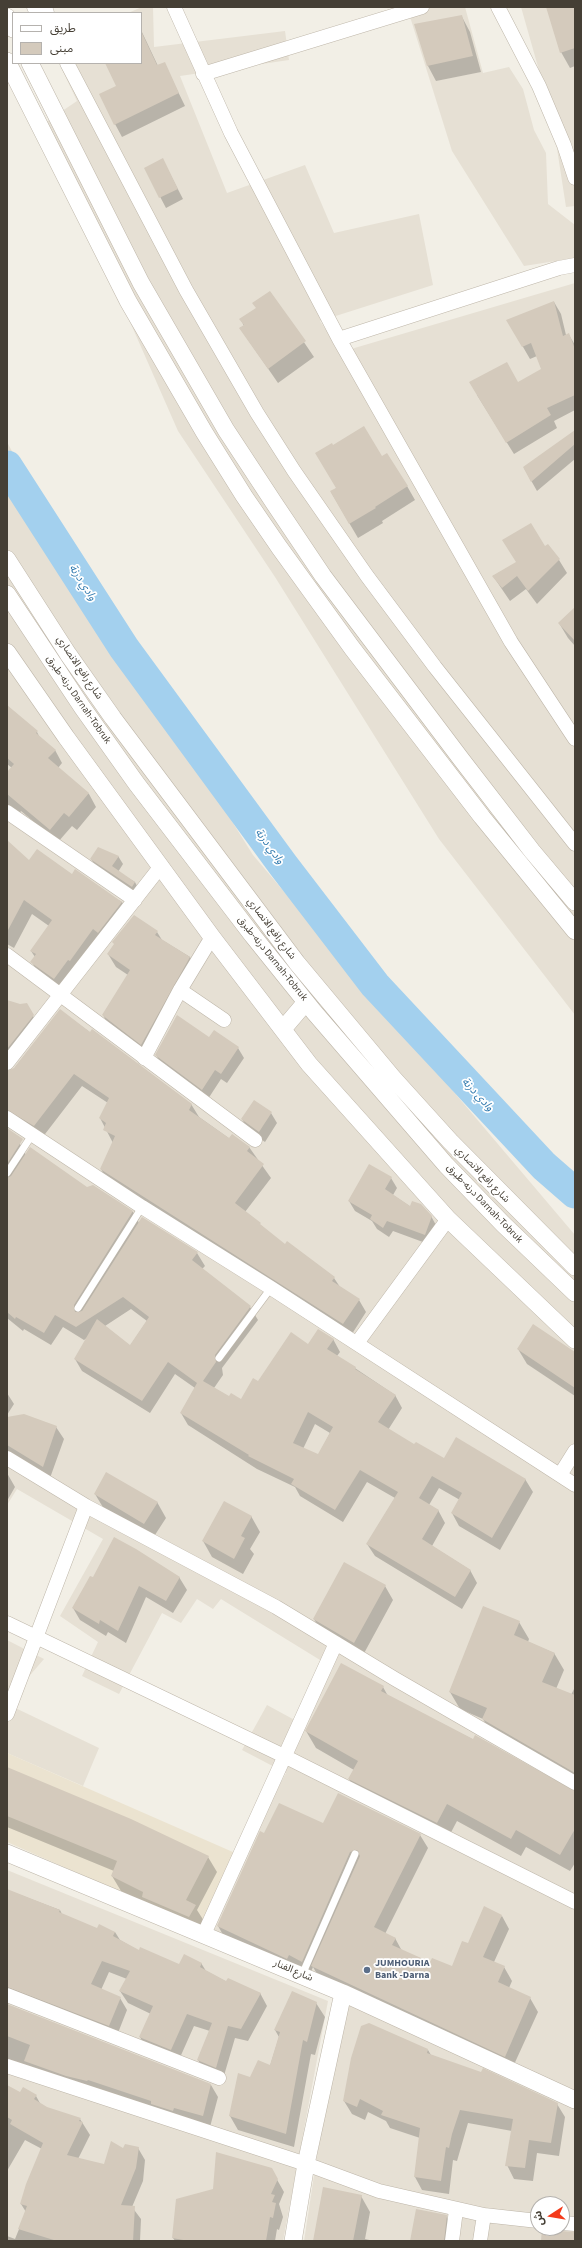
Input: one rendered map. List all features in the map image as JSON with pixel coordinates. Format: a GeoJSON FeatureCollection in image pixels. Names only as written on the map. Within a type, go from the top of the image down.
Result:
{"type":"FeatureCollection","features":[{"type":"Feature","properties":{"kind":"street"},"geometry":{"type":"LineString","coordinates":[[174,7],[231,133],[339,339],[511,642],[575,739]]}},
{"type":"Feature","properties":{"kind":"street"},"geometry":{"type":"LineString","coordinates":[[203,74],[422,7]]}},
{"type":"Feature","properties":{"kind":"street"},"geometry":{"type":"LineString","coordinates":[[498,7],[539,86],[564,145],[575,178]]}},
{"type":"Feature","properties":{"kind":"street"},"geometry":{"type":"LineString","coordinates":[[7,17],[12,27]]}},
{"type":"Feature","properties":{"kind":"street"},"geometry":{"type":"LineString","coordinates":[[7,60],[128,302],[204,432],[244,496],[292,566],[352,648],[482,817],[575,931]]}},
{"type":"Feature","properties":{"kind":"street"},"geometry":{"type":"LineString","coordinates":[[31,64],[141,283],[226,430],[323,576],[460,759],[575,902]]}},
{"type":"Feature","properties":{"kind":"street"},"geometry":{"type":"LineString","coordinates":[[68,64],[193,302],[245,393],[294,471],[358,563],[403,624],[575,844]]}},
{"type":"Feature","properties":{"kind":"street"},"geometry":{"type":"LineString","coordinates":[[339,339],[559,268],[575,265]]}},
{"type":"Feature","properties":{"kind":"street","name":"شارع رافع الانصاري"},"geometry":{"type":"LineString","coordinates":[[7,559],[68,654],[113,718],[302,969],[383,1066],[450,1141],[575,1267]]}},
{"type":"Feature","properties":{"kind":"street","name":"درنه-طبرق Darnah-Tobruk"},"geometry":{"type":"LineString","coordinates":[[7,594],[82,707],[136,783],[252,936],[306,1002],[446,1165],[503,1224],[575,1293]]}},
{"type":"Feature","properties":{"kind":"street"},"geometry":{"type":"LineString","coordinates":[[7,652],[66,737],[212,937],[283,1029],[356,1118],[448,1219],[575,1340]]}},
{"type":"Feature","properties":{"kind":"street"},"geometry":{"type":"LineString","coordinates":[[7,812],[135,900]]}},
{"type":"Feature","properties":{"kind":"street"},"geometry":{"type":"LineString","coordinates":[[7,1063],[161,866]]}},
{"type":"Feature","properties":{"kind":"street"},"geometry":{"type":"LineString","coordinates":[[144,1058],[180,990],[212,937]]}},
{"type":"Feature","properties":{"kind":"street"},"geometry":{"type":"LineString","coordinates":[[7,955],[255,1140]]}},
{"type":"Feature","properties":{"kind":"street"},"geometry":{"type":"LineString","coordinates":[[180,990],[224,1020]]}},
{"type":"Feature","properties":{"kind":"street"},"geometry":{"type":"LineString","coordinates":[[283,1029],[306,1002]]}},
{"type":"Feature","properties":{"kind":"street"},"geometry":{"type":"LineString","coordinates":[[7,1118],[142,1207],[271,1288],[575,1485]]}},
{"type":"Feature","properties":{"kind":"street"},"geometry":{"type":"LineString","coordinates":[[356,1343],[448,1219]]}},
{"type":"Feature","properties":{"kind":"street"},"geometry":{"type":"LineString","coordinates":[[560,1475],[575,1451]]}},
{"type":"Feature","properties":{"kind":"street"},"geometry":{"type":"LineString","coordinates":[[7,1458],[86,1506],[276,1607],[395,1680],[575,1782]]}},
{"type":"Feature","properties":{"kind":"street"},"geometry":{"type":"LineString","coordinates":[[7,1714],[86,1506]]}},
{"type":"Feature","properties":{"kind":"street"},"geometry":{"type":"LineString","coordinates":[[7,1623],[284,1756],[575,1902]]}},
{"type":"Feature","properties":{"kind":"street"},"geometry":{"type":"LineString","coordinates":[[204,1934],[336,1643]]}},
{"type":"Feature","properties":{"kind":"street","name":"شارع الفنار"},"geometry":{"type":"LineString","coordinates":[[7,1853],[302,1975],[575,2100]]}},
{"type":"Feature","properties":{"kind":"street"},"geometry":{"type":"LineString","coordinates":[[293,2241],[306,2164],[343,1993]]}},
{"type":"Feature","properties":{"kind":"street"},"geometry":{"type":"LineString","coordinates":[[7,1995],[219,2078]]}},
{"type":"Feature","properties":{"kind":"street"},"geometry":{"type":"LineString","coordinates":[[7,2066],[306,2164],[372,2189],[456,2210],[530,2220]]}},
{"type":"Feature","properties":{"kind":"street"},"geometry":{"type":"LineString","coordinates":[[452,2241],[456,2210]]}},
{"type":"Feature","properties":{"kind":"street"},"geometry":{"type":"LineString","coordinates":[[480,2241],[484,2215]]}},
{"type":"Feature","properties":{"kind":"lane"},"geometry":{"type":"LineString","coordinates":[[7,1173],[32,1135]]}},
{"type":"Feature","properties":{"kind":"lane"},"geometry":{"type":"LineString","coordinates":[[78,1308],[142,1207]]}},
{"type":"Feature","properties":{"kind":"lane"},"geometry":{"type":"LineString","coordinates":[[219,1358],[271,1288]]}},
{"type":"Feature","properties":{"kind":"lane"},"geometry":{"type":"LineString","coordinates":[[302,1975],[355,1854]]}},
{"type":"Feature","properties":{"kind":"shaded area"},"geometry":{"type":"Polygon","coordinates":[[[142,7],[153,7],[154,47],[285,31],[289,60],[180,76],[227,193],[305,165],[334,233],[419,214],[433,285],[320,321],[341,352],[575,283],[575,1015],[439,839],[275,577],[178,431],[43,124],[77,101],[59,64],[142,64],[142,12],[130,12],[142,7]]]}},
{"type":"Feature","properties":{"kind":"shaded area"},"geometry":{"type":"Polygon","coordinates":[[[407,7],[465,7],[483,73],[509,67],[523,89],[534,130],[546,153],[548,204],[575,225],[575,258],[524,266],[452,151],[407,7]]]}},
{"type":"Feature","properties":{"kind":"shaded area"},"geometry":{"type":"Polygon","coordinates":[[[521,7],[575,7],[575,206],[566,207],[552,116],[521,7]]]}},
{"type":"Feature","properties":{"kind":"shaded area"},"geometry":{"type":"Polygon","coordinates":[[[7,442],[89,593],[253,855],[575,1235],[575,2241],[304,2241],[326,2097],[349,1999],[209,1931],[242,1856],[286,1773],[242,1750],[267,1705],[302,1724],[333,1668],[221,1599],[213,1609],[197,1599],[181,1623],[162,1613],[119,1694],[82,1676],[98,1642],[60,1616],[103,1539],[17,1489],[7,1505],[7,442]]]}},
{"type":"Feature","properties":{"kind":"shaded area"},"geometry":{"type":"Polygon","coordinates":[[[7,1640],[44,1659],[7,1702],[7,1640]]]}},
{"type":"Feature","properties":{"kind":"shaded area"},"geometry":{"type":"Polygon","coordinates":[[[7,1704],[99,1748],[83,1786],[7,1753],[7,1704]]]}},
{"type":"Feature","properties":{"kind":"shaded area"},"geometry":{"type":"Polygon","coordinates":[[[7,1753],[242,1856],[209,1931],[7,1842],[7,1753]]]}},
{"type":"Feature","properties":{"kind":"shaded area"},"geometry":{"type":"Polygon","coordinates":[[[7,1870],[328,2001],[283,2241],[7,2241],[7,1870]]]}},
{"type":"Feature","properties":{"kind":"building"},"geometry":{"type":"Polygon","coordinates":[[[546,7],[575,7],[575,48],[560,53],[546,7]]]}},
{"type":"Feature","properties":{"kind":"building"},"geometry":{"type":"Polygon","coordinates":[[[462,15],[473,56],[427,66],[414,24],[462,15]]]}},
{"type":"Feature","properties":{"kind":"building"},"geometry":{"type":"Polygon","coordinates":[[[142,33],[157,65],[165,62],[179,93],[114,125],[99,94],[116,86],[105,64],[142,64],[142,33]]]}},
{"type":"Feature","properties":{"kind":"building"},"geometry":{"type":"Polygon","coordinates":[[[163,158],[178,189],[159,198],[144,168],[163,158]]]}},
{"type":"Feature","properties":{"kind":"building"},"geometry":{"type":"Polygon","coordinates":[[[270,291],[306,341],[268,369],[239,328],[244,325],[239,319],[256,308],[252,303],[270,291]]]}},
{"type":"Feature","properties":{"kind":"building"},"geometry":{"type":"Polygon","coordinates":[[[554,301],[563,336],[569,333],[575,349],[575,395],[547,408],[551,415],[506,443],[469,382],[507,362],[518,382],[541,369],[531,343],[522,347],[506,320],[554,301]]]}},
{"type":"Feature","properties":{"kind":"building"},"geometry":{"type":"Polygon","coordinates":[[[364,426],[382,456],[387,453],[408,486],[349,524],[330,491],[336,488],[315,453],[332,443],[333,445],[364,426]]]}},
{"type":"Feature","properties":{"kind":"building"},"geometry":{"type":"Polygon","coordinates":[[[575,430],[575,444],[531,482],[523,467],[575,430]]]}},
{"type":"Feature","properties":{"kind":"building"},"geometry":{"type":"Polygon","coordinates":[[[531,523],[545,546],[548,544],[560,559],[528,591],[517,576],[502,588],[492,576],[516,562],[502,540],[531,523]]]}},
{"type":"Feature","properties":{"kind":"building"},"geometry":{"type":"Polygon","coordinates":[[[575,607],[575,641],[558,623],[575,607]]]}},
{"type":"Feature","properties":{"kind":"building"},"geometry":{"type":"Polygon","coordinates":[[[7,705],[38,731],[36,733],[56,750],[48,758],[89,793],[69,817],[64,813],[50,830],[7,794],[7,772],[14,764],[7,758],[7,705]]]}},
{"type":"Feature","properties":{"kind":"building"},"geometry":{"type":"Polygon","coordinates":[[[7,840],[29,860],[37,849],[72,874],[75,869],[122,902],[98,933],[93,929],[70,961],[68,960],[54,979],[30,962],[36,954],[30,951],[52,920],[24,900],[7,932],[7,840]]]}},
{"type":"Feature","properties":{"kind":"building"},"geometry":{"type":"Polygon","coordinates":[[[98,847],[119,856],[112,866],[135,882],[132,887],[90,859],[98,847]]]}},
{"type":"Feature","properties":{"kind":"building"},"geometry":{"type":"Polygon","coordinates":[[[134,915],[158,931],[155,935],[190,957],[141,1045],[102,1015],[130,970],[107,954],[114,944],[112,942],[134,915]]]}},
{"type":"Feature","properties":{"kind":"building"},"geometry":{"type":"Polygon","coordinates":[[[7,1000],[20,1004],[27,1003],[34,1015],[7,1049],[7,1000]]]}},
{"type":"Feature","properties":{"kind":"building"},"geometry":{"type":"Polygon","coordinates":[[[60,1009],[90,1032],[92,1029],[192,1104],[189,1110],[229,1138],[232,1134],[250,1147],[247,1151],[264,1164],[235,1203],[285,1244],[287,1241],[335,1277],[332,1281],[360,1299],[343,1324],[100,1169],[115,1136],[103,1130],[106,1123],[99,1118],[109,1098],[74,1074],[34,1126],[7,1110],[7,1071],[14,1068],[60,1009]]]}},
{"type":"Feature","properties":{"kind":"building"},"geometry":{"type":"Polygon","coordinates":[[[177,1015],[209,1037],[214,1030],[239,1047],[221,1074],[215,1070],[202,1090],[155,1055],[177,1015]]]}},
{"type":"Feature","properties":{"kind":"building"},"geometry":{"type":"Polygon","coordinates":[[[254,1100],[272,1112],[259,1132],[241,1119],[254,1100]]]}},
{"type":"Feature","properties":{"kind":"building"},"geometry":{"type":"Polygon","coordinates":[[[7,1128],[23,1139],[7,1164],[7,1128]]]}},
{"type":"Feature","properties":{"kind":"building"},"geometry":{"type":"Polygon","coordinates":[[[30,1147],[87,1187],[93,1185],[133,1211],[74,1305],[75,1312],[82,1311],[142,1217],[198,1252],[192,1260],[251,1306],[215,1355],[216,1362],[203,1381],[229,1396],[231,1393],[241,1399],[253,1378],[258,1381],[291,1332],[308,1344],[318,1329],[334,1339],[327,1349],[396,1395],[378,1422],[414,1444],[416,1442],[444,1458],[456,1437],[526,1479],[492,1538],[451,1513],[462,1493],[432,1476],[419,1498],[439,1510],[422,1539],[471,1570],[455,1597],[366,1544],[398,1492],[360,1470],[335,1510],[291,1484],[294,1479],[248,1456],[249,1455],[180,1413],[197,1383],[168,1362],[142,1401],[74,1359],[97,1319],[130,1345],[149,1317],[123,1297],[76,1327],[55,1315],[44,1333],[16,1317],[15,1319],[7,1312],[7,1178],[11,1176],[30,1147]],[[308,1412],[293,1443],[318,1454],[333,1427],[308,1412]]]}},
{"type":"Feature","properties":{"kind":"building"},"geometry":{"type":"Polygon","coordinates":[[[369,1164],[392,1177],[385,1189],[410,1206],[412,1201],[421,1204],[432,1216],[425,1235],[387,1221],[383,1228],[370,1219],[372,1215],[348,1201],[369,1164]]]}},
{"type":"Feature","properties":{"kind":"building"},"geometry":{"type":"Polygon","coordinates":[[[533,1324],[575,1352],[575,1388],[517,1349],[533,1324]]]}},
{"type":"Feature","properties":{"kind":"building"},"geometry":{"type":"Polygon","coordinates":[[[24,1414],[57,1426],[43,1467],[7,1445],[7,1417],[24,1414]]]}},
{"type":"Feature","properties":{"kind":"building"},"geometry":{"type":"Polygon","coordinates":[[[106,1472],[158,1502],[144,1524],[94,1494],[106,1472]]]}},
{"type":"Feature","properties":{"kind":"building"},"geometry":{"type":"Polygon","coordinates":[[[224,1501],[252,1516],[241,1536],[245,1538],[234,1559],[202,1541],[224,1501]]]}},
{"type":"Feature","properties":{"kind":"building"},"geometry":{"type":"Polygon","coordinates":[[[114,1537],[180,1577],[166,1601],[139,1586],[118,1631],[100,1620],[99,1624],[72,1608],[90,1576],[93,1577],[114,1537]]]}},
{"type":"Feature","properties":{"kind":"building"},"geometry":{"type":"Polygon","coordinates":[[[344,1562],[386,1585],[354,1643],[313,1619],[344,1562]]]}},
{"type":"Feature","properties":{"kind":"building"},"geometry":{"type":"Polygon","coordinates":[[[483,1606],[520,1621],[514,1635],[555,1653],[542,1682],[575,1695],[575,1773],[482,1719],[487,1708],[449,1692],[483,1606]]]}},
{"type":"Feature","properties":{"kind":"building"},"geometry":{"type":"Polygon","coordinates":[[[341,1663],[384,1686],[381,1691],[473,1739],[475,1735],[575,1791],[575,1829],[560,1855],[516,1830],[511,1839],[447,1804],[437,1823],[348,1779],[358,1761],[305,1731],[341,1663]]]}},
{"type":"Feature","properties":{"kind":"building"},"geometry":{"type":"Polygon","coordinates":[[[7,1767],[131,1819],[209,1856],[186,1900],[196,1905],[189,1917],[142,1897],[143,1892],[111,1876],[117,1861],[7,1816],[7,1767]]]}},
{"type":"Feature","properties":{"kind":"building"},"geometry":{"type":"Polygon","coordinates":[[[338,1793],[421,1834],[374,1927],[396,1938],[392,1945],[430,1962],[432,1958],[452,1966],[462,1941],[468,1943],[484,1906],[502,1915],[483,1957],[505,1966],[498,1982],[531,1997],[505,2057],[311,1966],[360,1856],[357,1850],[350,1852],[302,1962],[289,1955],[287,1959],[217,1926],[260,1831],[264,1833],[279,1803],[323,1823],[338,1793]]]}},
{"type":"Feature","properties":{"kind":"building"},"geometry":{"type":"Polygon","coordinates":[[[7,1889],[60,1910],[59,1912],[97,1928],[99,1924],[115,1932],[113,1936],[139,1950],[140,1947],[179,1964],[184,1954],[202,1963],[200,1967],[226,1981],[228,1978],[261,1993],[241,2029],[228,2026],[216,2068],[197,2060],[212,2023],[187,2014],[171,2050],[139,2037],[153,2006],[119,1991],[130,1971],[102,1961],[91,1984],[121,1997],[109,2026],[7,1987],[7,1889]]]}},
{"type":"Feature","properties":{"kind":"building"},"geometry":{"type":"Polygon","coordinates":[[[292,1991],[317,2002],[307,2042],[303,2040],[286,2134],[229,2116],[238,2073],[250,2077],[258,2060],[270,2065],[280,2032],[274,2030],[292,1991]]]}},
{"type":"Feature","properties":{"kind":"building"},"geometry":{"type":"Polygon","coordinates":[[[7,2004],[211,2084],[203,2116],[174,2108],[173,2111],[151,2104],[151,2101],[88,2080],[66,2076],[24,2061],[30,2045],[7,2036],[7,2004]]]}},
{"type":"Feature","properties":{"kind":"building"},"geometry":{"type":"Polygon","coordinates":[[[369,2023],[428,2049],[427,2053],[481,2072],[483,2068],[558,2103],[551,2143],[529,2140],[525,2168],[505,2166],[513,2119],[460,2110],[449,2148],[446,2147],[441,2181],[414,2177],[420,2128],[381,2115],[383,2111],[360,2099],[357,2107],[343,2101],[351,2058],[361,2026],[369,2023]]]}},
{"type":"Feature","properties":{"kind":"building"},"geometry":{"type":"Polygon","coordinates":[[[7,2085],[20,2092],[23,2087],[37,2095],[34,2099],[47,2107],[81,2118],[79,2121],[83,2122],[67,2155],[104,2164],[111,2141],[123,2148],[125,2144],[139,2147],[136,2168],[121,2205],[135,2206],[133,2241],[57,2241],[18,2229],[27,2206],[20,2204],[26,2184],[43,2143],[10,2124],[12,2120],[7,2117],[7,2085]]]}},
{"type":"Feature","properties":{"kind":"building"},"geometry":{"type":"Polygon","coordinates":[[[216,2152],[272,2168],[278,2179],[271,2194],[275,2195],[272,2202],[276,2203],[273,2218],[270,2217],[266,2241],[189,2241],[172,2238],[176,2199],[213,2189],[216,2152]]]}},
{"type":"Feature","properties":{"kind":"building"},"geometry":{"type":"Polygon","coordinates":[[[323,2187],[362,2195],[353,2241],[313,2241],[323,2187]]]}},
{"type":"Feature","properties":{"kind":"building"},"geometry":{"type":"Polygon","coordinates":[[[416,2209],[447,2215],[444,2241],[410,2241],[416,2209]]]}},
{"type":"Feature","properties":{"kind":"building"},"geometry":{"type":"Polygon","coordinates":[[[570,2232],[575,2232],[575,2241],[541,2241],[541,2236],[570,2236],[570,2232]]]}},
{"type":"Feature","properties":{"kind":"waterway","name":"وادي درنة"},"geometry":{"type":"LineString","coordinates":[[7,466],[124,648],[283,865],[375,985],[544,1166],[575,1193]]}},
{"type":"Feature","properties":{"kind":"place","name":"JUMHOURIA Bank -Darna"},"geometry":{"type":"Point","coordinates":[367,1970]}}]}
